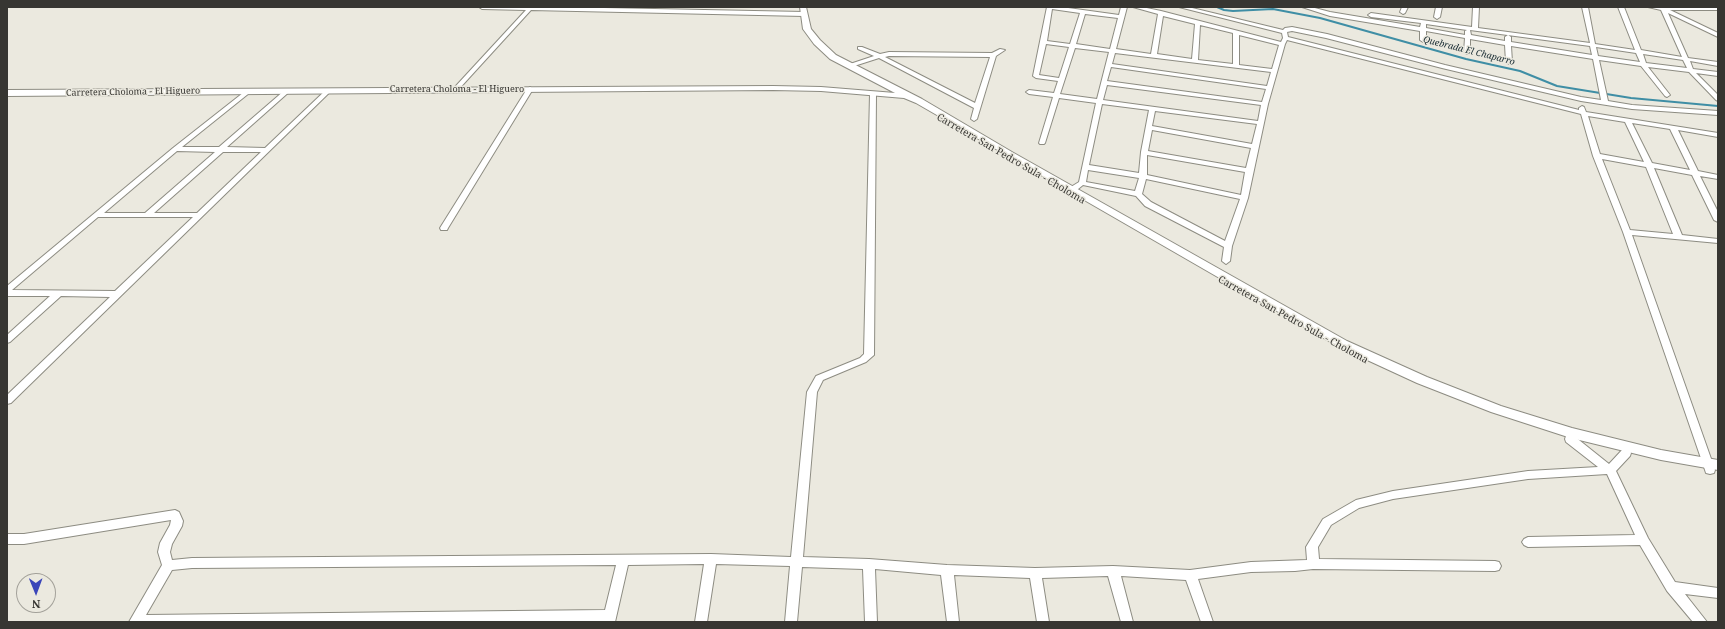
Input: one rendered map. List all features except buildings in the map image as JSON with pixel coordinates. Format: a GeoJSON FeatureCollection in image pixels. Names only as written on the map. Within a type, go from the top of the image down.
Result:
{"type":"FeatureCollection","features":[{"type":"Feature","properties":{"kind":"main road","name":"Carretera San Pedro Sula - Choloma"},"geometry":{"type":"LineString","coordinates":[[804,10],[807,29],[817,42],[833,57],[907,96],[913,102],[1340,343],[1414,377],[1496,409],[1571,433],[1626,448],[1713,468]]}},
{"type":"Feature","properties":{"kind":"main road","name":"Carretera Choloma - El Higuero"},"geometry":{"type":"LineString","coordinates":[[7,93],[250,90],[774,88],[821,89],[907,96]]}},
{"type":"Feature","properties":{"kind":"main road","name":"Carretera San Pedro Sula - Choloma"},"geometry":{"type":"LineString","coordinates":[[1070,191],[1366,362],[1420,385],[1494,413],[1570,438],[1626,453],[1713,468]]}},
{"type":"Feature","properties":{"kind":"street"},"geometry":{"type":"LineString","coordinates":[[482,7],[804,10]]}},
{"type":"Feature","properties":{"kind":"street"},"geometry":{"type":"LineString","coordinates":[[456,89],[531,7]]}},
{"type":"Feature","properties":{"kind":"street"},"geometry":{"type":"LineString","coordinates":[[1062,80],[1036,76],[1050,7],[1121,17]]}},
{"type":"Feature","properties":{"kind":"street"},"geometry":{"type":"LineString","coordinates":[[1070,191],[1082,183],[1099,102],[1110,66],[1124,7]]}},
{"type":"Feature","properties":{"kind":"street"},"geometry":{"type":"LineString","coordinates":[[1136,7],[1282,44]]}},
{"type":"Feature","properties":{"kind":"street"},"geometry":{"type":"LineString","coordinates":[[1182,7],[1432,76],[1583,113],[1718,136]]}},
{"type":"Feature","properties":{"kind":"street"},"geometry":{"type":"LineString","coordinates":[[1305,7],[1330,14],[1423,30],[1597,58],[1718,74]]}},
{"type":"Feature","properties":{"kind":"street"},"geometry":{"type":"LineString","coordinates":[[1315,7],[1686,58],[1718,64]]}},
{"type":"Feature","properties":{"kind":"street"},"geometry":{"type":"LineString","coordinates":[[1437,17],[1439,7]]}},
{"type":"Feature","properties":{"kind":"street"},"geometry":{"type":"LineString","coordinates":[[1475,29],[1476,7]]}},
{"type":"Feature","properties":{"kind":"street"},"geometry":{"type":"LineString","coordinates":[[1585,7],[1597,58],[1601,88],[1605,103]]}},
{"type":"Feature","properties":{"kind":"street"},"geometry":{"type":"LineString","coordinates":[[1621,7],[1644,65],[1667,95]]}},
{"type":"Feature","properties":{"kind":"street"},"geometry":{"type":"LineString","coordinates":[[1651,7],[1718,8]]}},
{"type":"Feature","properties":{"kind":"street"},"geometry":{"type":"LineString","coordinates":[[1661,8],[1717,34],[1718,40]]}},
{"type":"Feature","properties":{"kind":"street"},"geometry":{"type":"LineString","coordinates":[[1661,8],[1686,58],[1690,71],[1718,99]]}},
{"type":"Feature","properties":{"kind":"street"},"geometry":{"type":"LineString","coordinates":[[1042,143],[1056,96],[1074,46],[1083,12]]}},
{"type":"Feature","properties":{"kind":"street"},"geometry":{"type":"LineString","coordinates":[[1154,55],[1161,13]]}},
{"type":"Feature","properties":{"kind":"street"},"geometry":{"type":"LineString","coordinates":[[1195,60],[1198,22]]}},
{"type":"Feature","properties":{"kind":"street"},"geometry":{"type":"LineString","coordinates":[[1423,22],[1423,40]]}},
{"type":"Feature","properties":{"kind":"street"},"geometry":{"type":"LineString","coordinates":[[1467,52],[1468,28]]}},
{"type":"Feature","properties":{"kind":"street"},"geometry":{"type":"LineString","coordinates":[[1226,261],[1228,246],[1244,198],[1265,104],[1287,29],[1364,45],[1444,67],[1581,99],[1632,107],[1718,113]]}},
{"type":"Feature","properties":{"kind":"street"},"geometry":{"type":"LineString","coordinates":[[1236,32],[1236,65]]}},
{"type":"Feature","properties":{"kind":"street"},"geometry":{"type":"LineString","coordinates":[[1509,34],[1509,62]]}},
{"type":"Feature","properties":{"kind":"street"},"geometry":{"type":"LineString","coordinates":[[1044,42],[1275,71]]}},
{"type":"Feature","properties":{"kind":"street"},"geometry":{"type":"LineString","coordinates":[[860,48],[879,56],[978,107]]}},
{"type":"Feature","properties":{"kind":"street"},"geometry":{"type":"LineString","coordinates":[[849,66],[889,54],[993,55],[1002,50]]}},
{"type":"Feature","properties":{"kind":"street"},"geometry":{"type":"LineString","coordinates":[[974,119],[993,55]]}},
{"type":"Feature","properties":{"kind":"street"},"geometry":{"type":"LineString","coordinates":[[1110,66],[1270,88]]}},
{"type":"Feature","properties":{"kind":"street"},"geometry":{"type":"LineString","coordinates":[[1432,76],[1444,67]]}},
{"type":"Feature","properties":{"kind":"street"},"geometry":{"type":"LineString","coordinates":[[1105,83],[1265,104]]}},
{"type":"Feature","properties":{"kind":"street"},"geometry":{"type":"LineString","coordinates":[[444,228],[530,89]]}},
{"type":"Feature","properties":{"kind":"street"},"geometry":{"type":"LineString","coordinates":[[7,291],[96,215],[250,90]]}},
{"type":"Feature","properties":{"kind":"street"},"geometry":{"type":"LineString","coordinates":[[8,398],[329,90]]}},
{"type":"Feature","properties":{"kind":"street"},"geometry":{"type":"LineString","coordinates":[[147,215],[287,91]]}},
{"type":"Feature","properties":{"kind":"street"},"geometry":{"type":"LineString","coordinates":[[1029,92],[1261,123]]}},
{"type":"Feature","properties":{"kind":"street"},"geometry":{"type":"LineString","coordinates":[[791,622],[812,392],[819,378],[863,360],[869,355],[873,94]]}},
{"type":"Feature","properties":{"kind":"street"},"geometry":{"type":"LineString","coordinates":[[1581,99],[1583,113],[1597,156],[1627,232],[1713,468]]}},
{"type":"Feature","properties":{"kind":"street"},"geometry":{"type":"LineString","coordinates":[[1138,194],[1143,176],[1144,152],[1152,109]]}},
{"type":"Feature","properties":{"kind":"street"},"geometry":{"type":"LineString","coordinates":[[1627,120],[1650,164],[1679,238]]}},
{"type":"Feature","properties":{"kind":"street"},"geometry":{"type":"LineString","coordinates":[[1148,127],[1255,147]]}},
{"type":"Feature","properties":{"kind":"street"},"geometry":{"type":"LineString","coordinates":[[1673,128],[1718,220]]}},
{"type":"Feature","properties":{"kind":"street"},"geometry":{"type":"LineString","coordinates":[[175,150],[266,150]]}},
{"type":"Feature","properties":{"kind":"street"},"geometry":{"type":"LineString","coordinates":[[1144,152],[1249,171]]}},
{"type":"Feature","properties":{"kind":"street"},"geometry":{"type":"LineString","coordinates":[[1597,156],[1718,177]]}},
{"type":"Feature","properties":{"kind":"street"},"geometry":{"type":"LineString","coordinates":[[1086,166],[1143,176],[1244,198]]}},
{"type":"Feature","properties":{"kind":"street"},"geometry":{"type":"LineString","coordinates":[[1082,183],[1138,194],[1148,204],[1228,246]]}},
{"type":"Feature","properties":{"kind":"street"},"geometry":{"type":"LineString","coordinates":[[96,215],[199,215]]}},
{"type":"Feature","properties":{"kind":"street"},"geometry":{"type":"LineString","coordinates":[[1627,232],[1718,241]]}},
{"type":"Feature","properties":{"kind":"street"},"geometry":{"type":"LineString","coordinates":[[7,291],[118,294]]}},
{"type":"Feature","properties":{"kind":"street"},"geometry":{"type":"LineString","coordinates":[[7,340],[59,293]]}},
{"type":"Feature","properties":{"kind":"street"},"geometry":{"type":"LineString","coordinates":[[1570,438],[1610,470],[1643,540],[1671,587],[1701,622]]}},
{"type":"Feature","properties":{"kind":"street"},"geometry":{"type":"LineString","coordinates":[[1313,564],[1312,548],[1327,522],[1356,504],[1393,495],[1528,475],[1610,470],[1626,453]]}},
{"type":"Feature","properties":{"kind":"street"},"geometry":{"type":"LineString","coordinates":[[7,539],[24,539],[175,515],[177,521],[176,526],[170,533],[164,552],[168,565],[135,621]]}},
{"type":"Feature","properties":{"kind":"street"},"geometry":{"type":"LineString","coordinates":[[1528,542],[1643,540]]}},
{"type":"Feature","properties":{"kind":"street"},"geometry":{"type":"LineString","coordinates":[[701,622],[711,559]]}},
{"type":"Feature","properties":{"kind":"street"},"geometry":{"type":"LineString","coordinates":[[168,565],[200,563],[711,559],[869,564],[947,570],[1035,573],[1113,571],[1190,575],[1251,567],[1313,564],[1495,566]]}},
{"type":"Feature","properties":{"kind":"street"},"geometry":{"type":"LineString","coordinates":[[135,621],[609,619],[623,560]]}},
{"type":"Feature","properties":{"kind":"street"},"geometry":{"type":"LineString","coordinates":[[869,564],[871,622]]}},
{"type":"Feature","properties":{"kind":"street"},"geometry":{"type":"LineString","coordinates":[[947,570],[953,622]]}},
{"type":"Feature","properties":{"kind":"street"},"geometry":{"type":"LineString","coordinates":[[1113,571],[1127,622]]}},
{"type":"Feature","properties":{"kind":"street"},"geometry":{"type":"LineString","coordinates":[[1035,573],[1043,622]]}},
{"type":"Feature","properties":{"kind":"street"},"geometry":{"type":"LineString","coordinates":[[1190,575],[1206,622]]}},
{"type":"Feature","properties":{"kind":"street"},"geometry":{"type":"LineString","coordinates":[[1671,587],[1718,593]]}},
{"type":"Feature","properties":{"kind":"waterway","name":"Quebrada El Chaparro"},"geometry":{"type":"LineString","coordinates":[[1217,7],[1224,10],[1233,11],[1273,9],[1320,18],[1466,59],[1520,71],[1557,86],[1631,98],[1718,106]]}}]}
